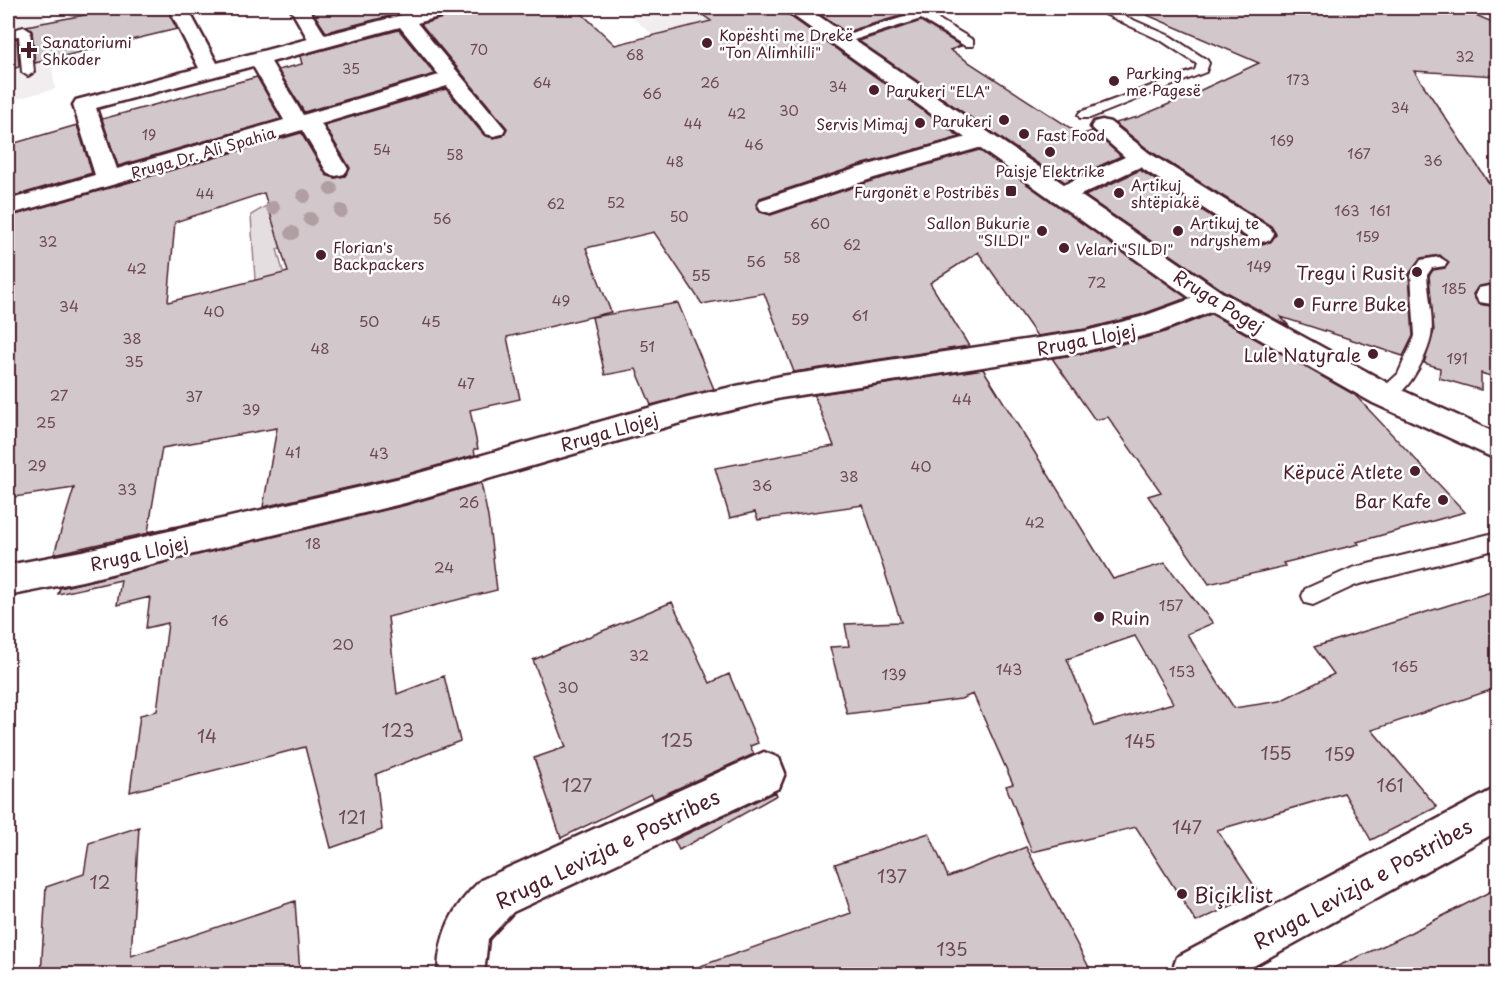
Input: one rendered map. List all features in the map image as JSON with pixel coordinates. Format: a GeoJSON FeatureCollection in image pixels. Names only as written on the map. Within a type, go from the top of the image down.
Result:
{"type":"FeatureCollection","features":[{"type":"Feature","properties":{"kind":"street"},"geometry":{"type":"LineString","coordinates":[[299,8],[320,42]]}},
{"type":"Feature","properties":{"kind":"street","name":"Rruga Dr. Ali Spahia"},"geometry":{"type":"LineString","coordinates":[[108,179],[84,105],[449,8]]}},
{"type":"Feature","properties":{"kind":"street","name":"Rruga Pogej"},"geometry":{"type":"LineString","coordinates":[[795,8],[981,140],[1214,300],[1384,395],[1497,447]]}},
{"type":"Feature","properties":{"kind":"street"},"geometry":{"type":"LineString","coordinates":[[182,15],[211,71]]}},
{"type":"Feature","properties":{"kind":"street"},"geometry":{"type":"LineString","coordinates":[[404,20],[494,129]]}},
{"type":"Feature","properties":{"kind":"street","name":"Rruga Dr. Ali Spahia"},"geometry":{"type":"LineString","coordinates":[[259,58],[336,169]]}},
{"type":"Feature","properties":{"kind":"street","name":"Rruga Dr. Ali Spahia"},"geometry":{"type":"LineString","coordinates":[[8,208],[453,78]]}},
{"type":"Feature","properties":{"kind":"street"},"geometry":{"type":"LineString","coordinates":[[1094,121],[1141,158],[1261,234]]}},
{"type":"Feature","properties":{"kind":"street"},"geometry":{"type":"LineString","coordinates":[[770,205],[866,173],[981,140]]}},
{"type":"Feature","properties":{"kind":"street"},"geometry":{"type":"LineString","coordinates":[[1061,195],[1141,158]]}},
{"type":"Feature","properties":{"kind":"street","name":"Rruga Llojej"},"geometry":{"type":"LineString","coordinates":[[8,581],[82,566],[405,489],[687,409],[781,387],[1086,341],[1136,330],[1214,300]]}},
{"type":"Feature","properties":{"kind":"street","name":"Rruga Levizja e Postribes"},"geometry":{"type":"LineString","coordinates":[[462,975],[464,938],[475,916],[497,896],[764,773]]}},
{"type":"Feature","properties":{"kind":"street","name":"Rruga Levizja e Postribes"},"geometry":{"type":"LineString","coordinates":[[1194,975],[1497,808]]}},
{"type":"Feature","properties":{"kind":"lane"},"geometry":{"type":"LineString","coordinates":[[841,40],[923,11],[960,8]]}},
{"type":"Feature","properties":{"kind":"lane"},"geometry":{"type":"LineString","coordinates":[[1094,121],[1200,72],[1203,63],[1154,33],[1098,8]]}},
{"type":"Feature","properties":{"kind":"lane"},"geometry":{"type":"LineString","coordinates":[[923,11],[969,43]]}},
{"type":"Feature","properties":{"kind":"lane"},"geometry":{"type":"LineString","coordinates":[[8,34],[24,30],[28,72]]}},
{"type":"Feature","properties":{"kind":"lane"},"geometry":{"type":"LineString","coordinates":[[1384,395],[1405,378],[1423,336],[1419,275],[1427,264],[1439,262]]}},
{"type":"Feature","properties":{"kind":"lane"},"geometry":{"type":"LineString","coordinates":[[1313,596],[1352,577],[1497,540]]}},
{"type":"Feature","properties":{"kind":"shaded area","name":"Sanatoriumi Shkoder"},"geometry":{"type":"Polygon","coordinates":[[[21,8],[44,8],[55,89],[8,101],[8,11],[21,8]]]}},
{"type":"Feature","properties":{"kind":"shaded area","name":"Kopështi me Drekë \"Ton Alimhilli\""},"geometry":{"type":"Polygon","coordinates":[[[621,8],[760,8],[791,30],[686,63],[621,8]]]}},
{"type":"Feature","properties":{"kind":"shaded area"},"geometry":{"type":"Polygon","coordinates":[[[332,175],[416,301],[261,318],[255,280],[251,215],[300,186],[302,241],[277,249],[288,290],[328,177],[332,175]]]}},
{"type":"Feature","properties":{"kind":"building"},"geometry":{"type":"Polygon","coordinates":[[[122,8],[174,8],[170,16],[177,29],[35,63],[32,31],[26,26],[122,8]]]}},
{"type":"Feature","properties":{"kind":"building"},"geometry":{"type":"Polygon","coordinates":[[[310,8],[422,8],[326,32],[310,8]]]}},
{"type":"Feature","properties":{"kind":"building"},"geometry":{"type":"Polygon","coordinates":[[[460,8],[576,8],[615,45],[711,21],[693,8],[784,8],[787,14],[960,137],[857,166],[760,198],[756,204],[760,212],[771,215],[875,180],[979,150],[1187,298],[1140,315],[1086,329],[1037,336],[978,252],[930,283],[969,346],[794,372],[764,293],[702,304],[654,232],[586,248],[611,312],[507,337],[520,399],[470,410],[478,449],[474,449],[475,455],[404,475],[263,507],[277,428],[162,448],[148,532],[206,520],[54,554],[74,488],[8,498],[8,217],[301,133],[326,175],[335,178],[345,176],[350,168],[324,125],[446,89],[484,135],[493,138],[503,136],[507,128],[421,24],[457,14],[460,8]],[[264,193],[175,222],[168,302],[288,272],[264,193]]]}},
{"type":"Feature","properties":{"kind":"building"},"geometry":{"type":"Polygon","coordinates":[[[810,8],[906,8],[913,12],[846,32],[810,8]]]}},
{"type":"Feature","properties":{"kind":"building"},"geometry":{"type":"Polygon","coordinates":[[[1131,8],[1459,8],[1497,24],[1497,76],[1414,71],[1497,195],[1497,285],[1479,286],[1473,294],[1479,304],[1497,307],[1497,378],[1481,373],[1481,390],[1439,378],[1440,368],[1424,363],[1434,331],[1429,276],[1433,270],[1445,268],[1449,263],[1440,255],[1421,258],[1409,274],[1413,336],[1403,356],[1281,317],[1290,327],[1224,291],[1085,196],[1140,170],[1251,242],[1261,244],[1270,242],[1276,235],[1271,226],[1150,151],[1115,123],[1138,117],[1186,97],[1259,63],[1131,8]]]}},
{"type":"Feature","properties":{"kind":"building"},"geometry":{"type":"Polygon","coordinates":[[[921,21],[961,46],[950,50],[1081,135],[1092,131],[1121,156],[1065,182],[859,41],[921,21]]]}},
{"type":"Feature","properties":{"kind":"building"},"geometry":{"type":"Polygon","coordinates":[[[399,30],[435,74],[304,112],[278,70],[302,64],[300,56],[399,30]]]}},
{"type":"Feature","properties":{"kind":"building"},"geometry":{"type":"Polygon","coordinates":[[[17,38],[19,67],[8,70],[8,39],[17,38]]]}},
{"type":"Feature","properties":{"kind":"building"},"geometry":{"type":"Polygon","coordinates":[[[257,77],[281,119],[118,166],[102,119],[257,77]]]}},
{"type":"Feature","properties":{"kind":"building"},"geometry":{"type":"Polygon","coordinates":[[[77,125],[92,173],[8,198],[8,145],[77,125]]]}},
{"type":"Feature","properties":{"kind":"building"},"geometry":{"type":"Polygon","coordinates":[[[678,303],[714,389],[651,405],[636,369],[605,375],[592,317],[678,303]]]}},
{"type":"Feature","properties":{"kind":"building"},"geometry":{"type":"Polygon","coordinates":[[[1211,314],[1355,395],[1465,512],[1357,542],[1359,544],[1283,563],[1285,566],[1209,584],[1148,496],[1161,492],[1108,417],[1095,420],[1052,358],[1087,353],[1162,333],[1211,314]]]}},
{"type":"Feature","properties":{"kind":"building"},"geometry":{"type":"Polygon","coordinates":[[[983,369],[1113,579],[1165,563],[1213,623],[1187,634],[1234,708],[1280,701],[1334,674],[1314,647],[1497,590],[1497,688],[1372,730],[1437,807],[1371,840],[1344,793],[1217,830],[1259,893],[1196,922],[1136,827],[1032,852],[1006,786],[1013,784],[973,694],[961,699],[847,714],[830,647],[849,646],[845,624],[901,622],[863,505],[758,520],[755,512],[730,518],[715,468],[834,446],[814,395],[983,369]],[[1135,636],[1067,659],[1095,726],[1173,703],[1135,636]]]}},
{"type":"Feature","properties":{"kind":"building"},"geometry":{"type":"Polygon","coordinates":[[[481,483],[488,517],[497,590],[388,617],[397,694],[444,676],[460,741],[376,774],[382,830],[331,848],[305,747],[130,792],[140,715],[157,711],[168,623],[146,628],[150,597],[117,605],[121,580],[58,594],[60,588],[406,505],[481,483]]]}},
{"type":"Feature","properties":{"kind":"building"},"geometry":{"type":"Polygon","coordinates":[[[672,602],[710,683],[729,674],[758,743],[750,746],[754,754],[654,799],[651,794],[561,838],[534,758],[566,747],[533,660],[672,602]]]}},
{"type":"Feature","properties":{"kind":"building"},"geometry":{"type":"Polygon","coordinates":[[[775,792],[777,795],[679,850],[674,840],[775,792]]]}},
{"type":"Feature","properties":{"kind":"building"},"geometry":{"type":"Polygon","coordinates":[[[139,827],[131,956],[295,901],[300,975],[41,975],[46,887],[84,874],[89,843],[139,827]]]}},
{"type":"Feature","properties":{"kind":"building"},"geometry":{"type":"Polygon","coordinates":[[[929,833],[948,877],[1026,847],[1093,975],[693,975],[692,969],[851,913],[835,864],[929,833]]]}},
{"type":"Feature","properties":{"kind":"building"},"geometry":{"type":"Polygon","coordinates":[[[1497,888],[1497,975],[1318,975],[1396,940],[1497,888]]]}},
{"type":"Feature","properties":{"kind":"place","name":"Kopështi me Drekë \"Ton Alimhilli\""},"geometry":{"type":"Point","coordinates":[707,43]}},
{"type":"Feature","properties":{"kind":"place","name":"Sanatoriumi Shkoder"},"geometry":{"type":"Point","coordinates":[29,50]}},
{"type":"Feature","properties":{"kind":"place","name":"Parking me Pagesë"},"geometry":{"type":"Point","coordinates":[1114,81]}},
{"type":"Feature","properties":{"kind":"place","name":"Parukeri \"ELA\""},"geometry":{"type":"Point","coordinates":[874,90]}},
{"type":"Feature","properties":{"kind":"place","name":"Parukeri"},"geometry":{"type":"Point","coordinates":[1004,120]}},
{"type":"Feature","properties":{"kind":"place","name":"Servis Mimaj"},"geometry":{"type":"Point","coordinates":[920,123]}},
{"type":"Feature","properties":{"kind":"place","name":"Fast Food"},"geometry":{"type":"Point","coordinates":[1024,134]}},
{"type":"Feature","properties":{"kind":"place","name":"Paisje Elektrike"},"geometry":{"type":"Point","coordinates":[1050,152]}},
{"type":"Feature","properties":{"kind":"place","name":"Furgonët e Postribës"},"geometry":{"type":"Point","coordinates":[1011,191]}},
{"type":"Feature","properties":{"kind":"place","name":"Artikuj shtëpiakë"},"geometry":{"type":"Point","coordinates":[1119,193]}},
{"type":"Feature","properties":{"kind":"place","name":"Sallon Bukurie \"SILDI\""},"geometry":{"type":"Point","coordinates":[1042,231]}},
{"type":"Feature","properties":{"kind":"place","name":"Artikuj te ndryshem"},"geometry":{"type":"Point","coordinates":[1178,231]}},
{"type":"Feature","properties":{"kind":"place","name":"Velari \"SILDI\""},"geometry":{"type":"Point","coordinates":[1064,248]}},
{"type":"Feature","properties":{"kind":"place","name":"Florian's Backpackers"},"geometry":{"type":"Point","coordinates":[321,255]}},
{"type":"Feature","properties":{"kind":"place","name":"Tregu i Rusit"},"geometry":{"type":"Point","coordinates":[1417,272]}},
{"type":"Feature","properties":{"kind":"place","name":"Furre Buke"},"geometry":{"type":"Point","coordinates":[1299,303]}},
{"type":"Feature","properties":{"kind":"place","name":"Lule Natyrale"},"geometry":{"type":"Point","coordinates":[1373,354]}},
{"type":"Feature","properties":{"kind":"place","name":"Këpucë Atlete"},"geometry":{"type":"Point","coordinates":[1415,471]}},
{"type":"Feature","properties":{"kind":"place","name":"Bar Kafe"},"geometry":{"type":"Point","coordinates":[1443,500]}},
{"type":"Feature","properties":{"kind":"place","name":"Ruin"},"geometry":{"type":"Point","coordinates":[1099,617]}},
{"type":"Feature","properties":{"kind":"place","name":"Biçiklist"},"geometry":{"type":"Point","coordinates":[1182,894]}}]}
